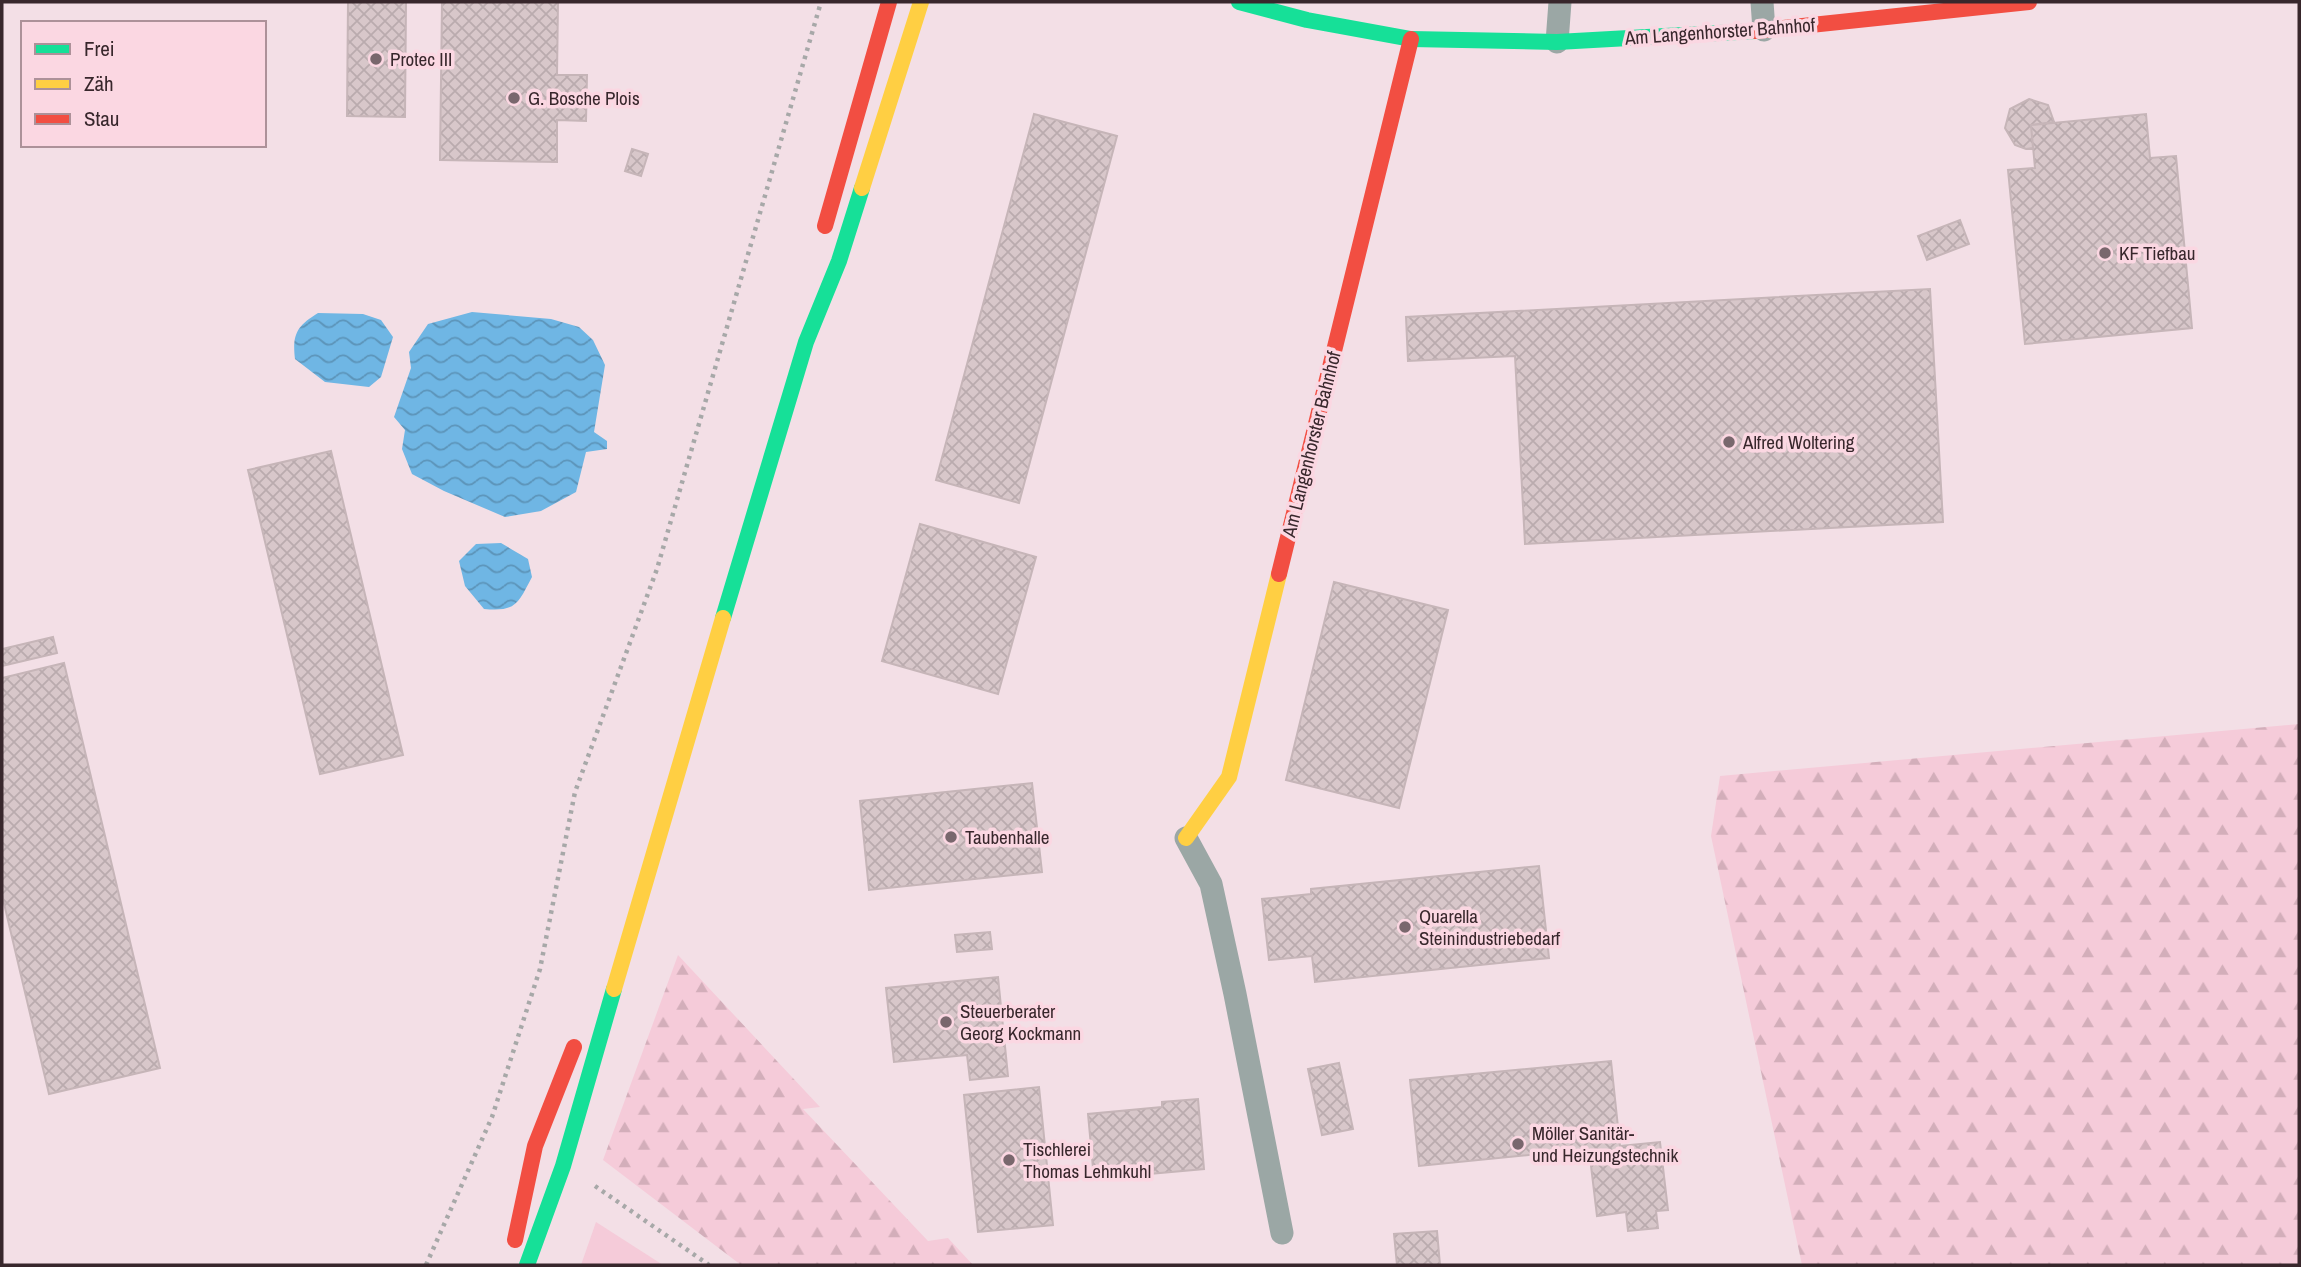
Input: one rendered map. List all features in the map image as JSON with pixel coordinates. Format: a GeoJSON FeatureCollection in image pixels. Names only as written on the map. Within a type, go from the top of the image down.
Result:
{"type":"FeatureCollection","features":[{"type":"Feature","properties":{"kind":"street"},"geometry":{"type":"LineString","coordinates":[[822,237],[889,2]]}},
{"type":"Feature","properties":{"kind":"street"},"geometry":{"type":"LineString","coordinates":[[527,1265],[563,1166],[659,830],[807,342],[839,261],[921,2]]}},
{"type":"Feature","properties":{"kind":"street","name":"Am Langenhorster Bahnhof"},"geometry":{"type":"LineString","coordinates":[[1239,2],[1307,20],[1411,39],[1557,42],[1764,30],[2029,2]]}},
{"type":"Feature","properties":{"kind":"street","name":"Am Langenhorster Bahnhof"},"geometry":{"type":"LineString","coordinates":[[1186,838],[1228,777],[1411,39]]}},
{"type":"Feature","properties":{"kind":"street"},"geometry":{"type":"LineString","coordinates":[[807,342],[815,275]]}},
{"type":"Feature","properties":{"kind":"street"},"geometry":{"type":"LineString","coordinates":[[600,982],[659,830]]}},
{"type":"Feature","properties":{"kind":"street"},"geometry":{"type":"LineString","coordinates":[[512,1252],[536,1146],[580,1032]]}},
{"type":"Feature","properties":{"kind":"lane"},"geometry":{"type":"LineString","coordinates":[[1557,42],[1560,2]]}},
{"type":"Feature","properties":{"kind":"lane"},"geometry":{"type":"LineString","coordinates":[[1762,2],[1764,30]]}},
{"type":"Feature","properties":{"kind":"lane"},"geometry":{"type":"LineString","coordinates":[[1186,838],[1211,884],[1283,1233]]}},
{"type":"Feature","properties":{"kind":"path"},"geometry":{"type":"LineString","coordinates":[[426,1265],[492,1117],[540,969],[575,793],[657,569],[821,2]]}},
{"type":"Feature","properties":{"kind":"path"},"geometry":{"type":"LineString","coordinates":[[563,1166],[629,1208],[709,1265]]}},
{"type":"Feature","properties":{"kind":"green space"},"geometry":{"type":"Polygon","coordinates":[[[2299,724],[2299,1265],[1802,1265],[1711,836],[1720,776],[2299,724]]]}},
{"type":"Feature","properties":{"kind":"green space"},"geometry":{"type":"Polygon","coordinates":[[[678,955],[820,1107],[803,1109],[928,1241],[948,1238],[973,1265],[741,1265],[603,1160],[678,955]]]}},
{"type":"Feature","properties":{"kind":"green space"},"geometry":{"type":"Polygon","coordinates":[[[596,1222],[663,1265],[581,1265],[596,1222]]]}},
{"type":"Feature","properties":{"kind":"water"},"geometry":{"type":"Polygon","coordinates":[[[472,312],[551,319],[579,327],[593,340],[605,365],[594,432],[607,441],[607,449],[586,452],[576,492],[541,511],[505,517],[444,491],[412,474],[402,449],[405,430],[394,417],[411,368],[409,352],[428,324],[472,312]]]}},
{"type":"Feature","properties":{"kind":"water"},"geometry":{"type":"Polygon","coordinates":[[[318,313],[363,314],[381,320],[393,337],[381,377],[369,387],[325,382],[295,359],[295,337],[305,322],[318,313]]]}},
{"type":"Feature","properties":{"kind":"water"},"geometry":{"type":"Polygon","coordinates":[[[501,543],[528,559],[532,577],[515,604],[503,609],[484,609],[465,586],[459,561],[476,544],[501,543]]]}},
{"type":"Feature","properties":{"kind":"building","name":"Protec III"},"geometry":{"type":"Polygon","coordinates":[[[348,2],[406,2],[405,117],[347,116],[348,2]]]}},
{"type":"Feature","properties":{"kind":"building","name":"G. Bosche Plois"},"geometry":{"type":"Polygon","coordinates":[[[442,2],[558,2],[557,75],[587,75],[586,121],[557,120],[557,162],[440,160],[442,2]]]}},
{"type":"Feature","properties":{"kind":"building"},"geometry":{"type":"Polygon","coordinates":[[[2029,99],[2048,105],[2054,122],[2031,125],[2033,148],[2026,149],[2015,145],[2005,128],[2010,109],[2029,99]]]}},
{"type":"Feature","properties":{"kind":"building"},"geometry":{"type":"Polygon","coordinates":[[[1034,114],[1117,136],[1019,503],[936,480],[1034,114]]]}},
{"type":"Feature","properties":{"kind":"building"},"geometry":{"type":"Polygon","coordinates":[[[2146,114],[2150,158],[2176,156],[2192,328],[2025,344],[2008,170],[2035,168],[2031,125],[2146,114]]]}},
{"type":"Feature","properties":{"kind":"building"},"geometry":{"type":"Polygon","coordinates":[[[632,149],[648,154],[641,176],[625,171],[632,149]]]}},
{"type":"Feature","properties":{"kind":"building"},"geometry":{"type":"Polygon","coordinates":[[[1960,220],[1969,244],[1927,260],[1918,236],[1960,220]]]}},
{"type":"Feature","properties":{"kind":"building","name":"Alfred Woltering"},"geometry":{"type":"Polygon","coordinates":[[[1930,289],[1943,522],[1525,544],[1515,356],[1408,361],[1406,317],[1930,289]]]}},
{"type":"Feature","properties":{"kind":"building"},"geometry":{"type":"Polygon","coordinates":[[[331,451],[403,755],[320,774],[248,470],[331,451]]]}},
{"type":"Feature","properties":{"kind":"building"},"geometry":{"type":"Polygon","coordinates":[[[920,524],[1036,557],[998,694],[882,661],[920,524]]]}},
{"type":"Feature","properties":{"kind":"building"},"geometry":{"type":"Polygon","coordinates":[[[1334,582],[1448,610],[1399,808],[1286,780],[1334,582]]]}},
{"type":"Feature","properties":{"kind":"building"},"geometry":{"type":"Polygon","coordinates":[[[53,637],[57,653],[2,666],[2,649],[53,637]]]}},
{"type":"Feature","properties":{"kind":"building"},"geometry":{"type":"Polygon","coordinates":[[[64,663],[160,1068],[49,1094],[2,895],[2,678],[64,663]]]}},
{"type":"Feature","properties":{"kind":"building","name":"Taubenhalle"},"geometry":{"type":"Polygon","coordinates":[[[1032,783],[1042,872],[869,890],[860,801],[1032,783]]]}},
{"type":"Feature","properties":{"kind":"building","name":"Quarella Steinindustriebedarf"},"geometry":{"type":"Polygon","coordinates":[[[1539,866],[1549,958],[1315,982],[1312,956],[1269,960],[1262,899],[1311,894],[1311,889],[1539,866]]]}},
{"type":"Feature","properties":{"kind":"building"},"geometry":{"type":"Polygon","coordinates":[[[990,932],[992,949],[957,952],[955,935],[990,932]]]}},
{"type":"Feature","properties":{"kind":"building","name":"Steuerberater Georg Kockmann"},"geometry":{"type":"Polygon","coordinates":[[[998,977],[1008,1076],[970,1080],[967,1055],[894,1062],[886,988],[998,977]]]}},
{"type":"Feature","properties":{"kind":"building","name":"Möller Sanitär- und Heizungstechnik"},"geometry":{"type":"Polygon","coordinates":[[[1611,1061],[1620,1146],[1660,1142],[1668,1210],[1656,1211],[1658,1228],[1628,1231],[1626,1212],[1597,1216],[1589,1149],[1419,1166],[1410,1080],[1611,1061]]]}},
{"type":"Feature","properties":{"kind":"building"},"geometry":{"type":"Polygon","coordinates":[[[1339,1063],[1353,1129],[1322,1135],[1308,1069],[1339,1063]]]}},
{"type":"Feature","properties":{"kind":"building","name":"Tischlerei Thomas Lehmkuhl"},"geometry":{"type":"Polygon","coordinates":[[[1039,1087],[1053,1225],[978,1232],[964,1095],[1039,1087]]]}},
{"type":"Feature","properties":{"kind":"building","name":"Tischlerei Thomas Lehmkuhl"},"geometry":{"type":"Polygon","coordinates":[[[1198,1099],[1204,1169],[1094,1179],[1088,1114],[1162,1107],[1162,1102],[1198,1099]]]}},
{"type":"Feature","properties":{"kind":"building"},"geometry":{"type":"Polygon","coordinates":[[[1437,1231],[1440,1265],[1397,1265],[1394,1234],[1437,1231]]]}},
{"type":"Feature","properties":{"kind":"traffic: fast"},"geometry":{"type":"LineString","coordinates":[[1239,2],[1307,20],[1411,39],[1557,42],[1755,31]]}},
{"type":"Feature","properties":{"kind":"traffic: fast"},"geometry":{"type":"LineString","coordinates":[[723,618],[806,342],[839,261],[862,188]]}},
{"type":"Feature","properties":{"kind":"traffic: fast"},"geometry":{"type":"LineString","coordinates":[[527,1265],[563,1166],[614,989]]}},
{"type":"Feature","properties":{"kind":"traffic: slow"},"geometry":{"type":"LineString","coordinates":[[862,188],[921,2]]}},
{"type":"Feature","properties":{"kind":"traffic: slow"},"geometry":{"type":"LineString","coordinates":[[1186,838],[1229,777],[1279,574]]}},
{"type":"Feature","properties":{"kind":"traffic: slow"},"geometry":{"type":"LineString","coordinates":[[614,989],[723,618]]}},
{"type":"Feature","properties":{"kind":"traffic: jam"},"geometry":{"type":"LineString","coordinates":[[825,226],[889,2]]}},
{"type":"Feature","properties":{"kind":"traffic: jam"},"geometry":{"type":"LineString","coordinates":[[1755,31],[2029,2]]}},
{"type":"Feature","properties":{"kind":"traffic: jam"},"geometry":{"type":"LineString","coordinates":[[1279,574],[1411,39]]}},
{"type":"Feature","properties":{"kind":"traffic: jam"},"geometry":{"type":"LineString","coordinates":[[515,1240],[535,1146],[574,1047]]}},
{"type":"Feature","properties":{"kind":"place","name":"Protec III"},"geometry":{"type":"Point","coordinates":[376,59]}},
{"type":"Feature","properties":{"kind":"place","name":"G. Bosche Plois"},"geometry":{"type":"Point","coordinates":[514,98]}},
{"type":"Feature","properties":{"kind":"place","name":"KF Tiefbau"},"geometry":{"type":"Point","coordinates":[2105,253]}},
{"type":"Feature","properties":{"kind":"place","name":"Alfred Woltering"},"geometry":{"type":"Point","coordinates":[1729,442]}},
{"type":"Feature","properties":{"kind":"place","name":"Taubenhalle"},"geometry":{"type":"Point","coordinates":[951,837]}},
{"type":"Feature","properties":{"kind":"place","name":"Quarella Steinindustriebedarf"},"geometry":{"type":"Point","coordinates":[1405,927]}},
{"type":"Feature","properties":{"kind":"place","name":"Steuerberater Georg Kockmann"},"geometry":{"type":"Point","coordinates":[946,1022]}},
{"type":"Feature","properties":{"kind":"place","name":"Möller Sanitär- und Heizungstechnik"},"geometry":{"type":"Point","coordinates":[1518,1144]}},
{"type":"Feature","properties":{"kind":"place","name":"Tischlerei Thomas Lehmkuhl"},"geometry":{"type":"Point","coordinates":[1009,1160]}}]}
